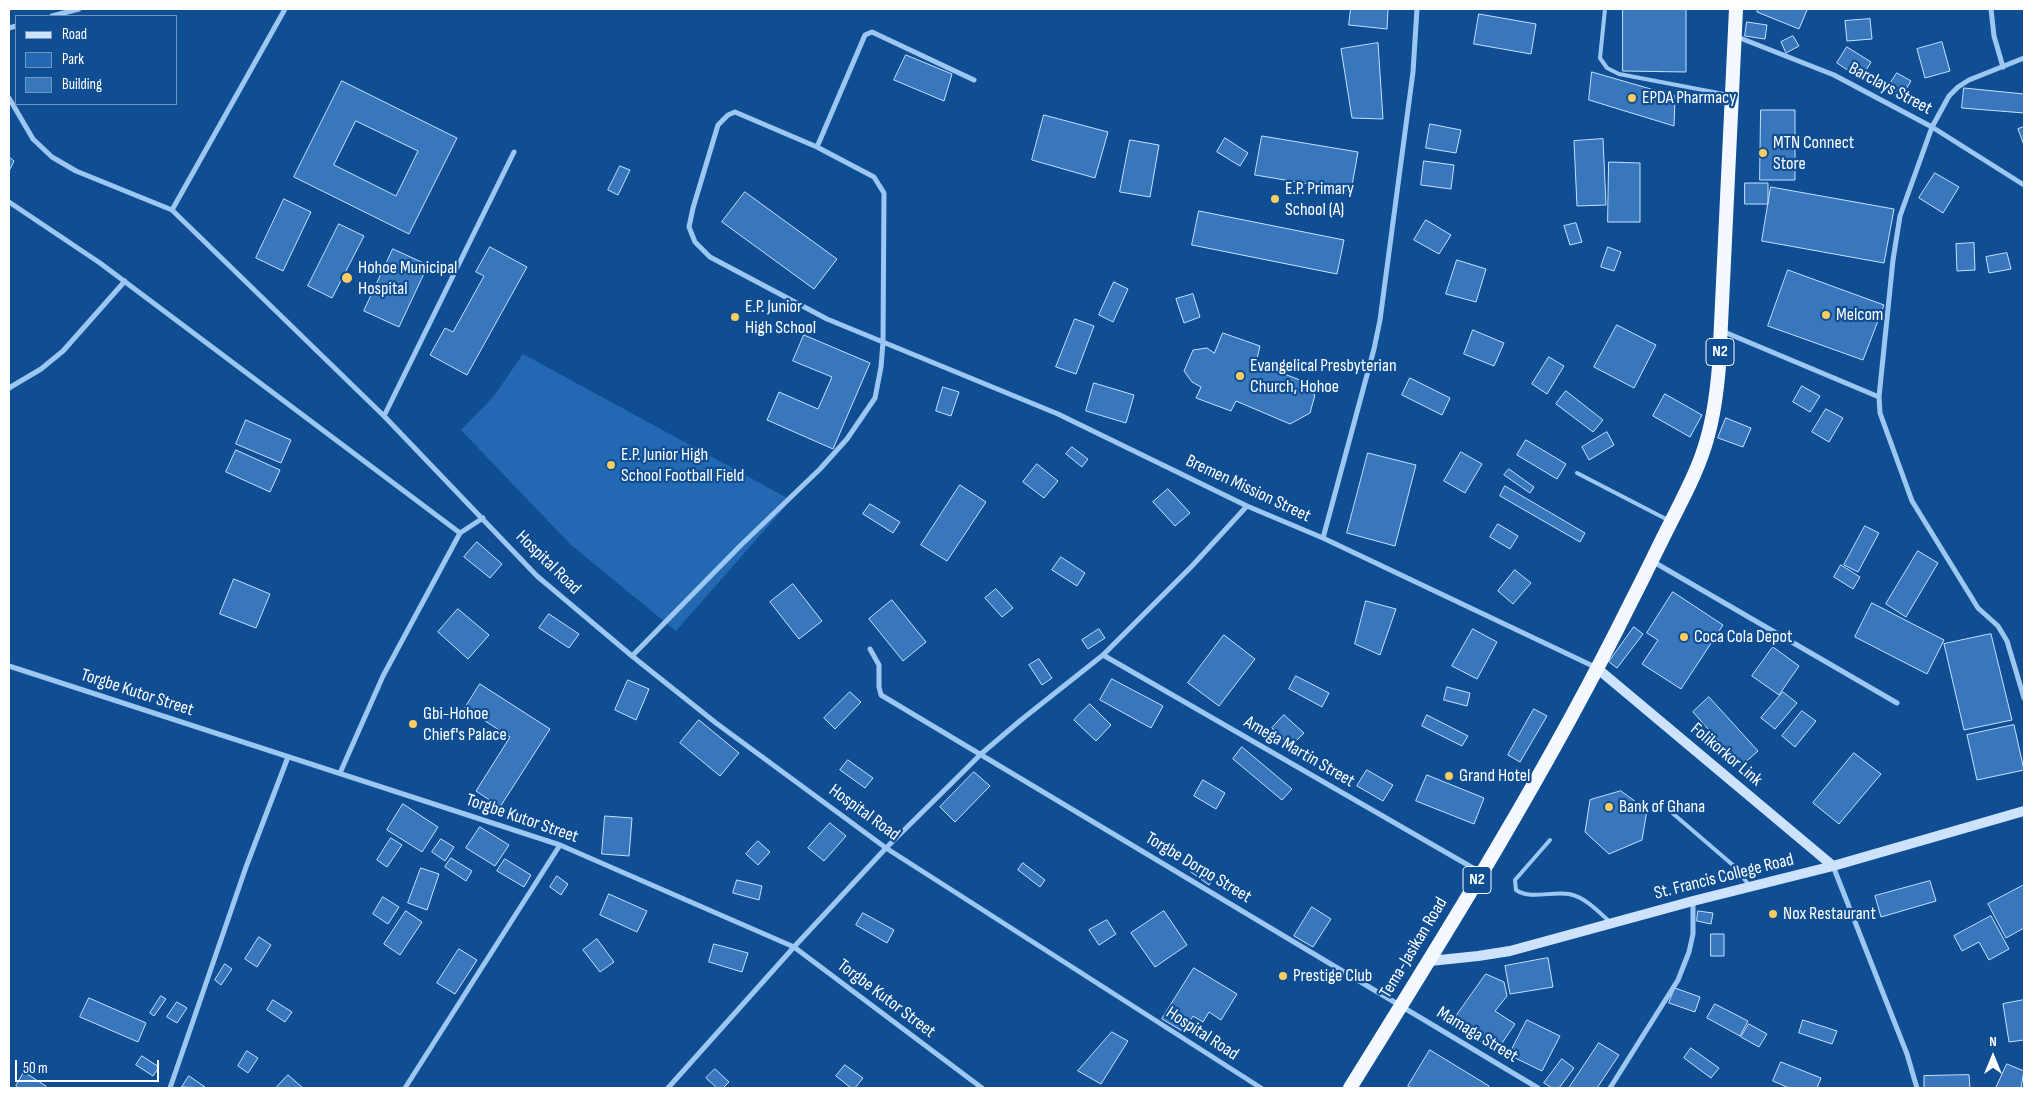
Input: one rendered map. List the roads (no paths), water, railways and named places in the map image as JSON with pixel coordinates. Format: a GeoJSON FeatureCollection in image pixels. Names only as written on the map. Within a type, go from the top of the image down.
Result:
{"type":"FeatureCollection","features":[{"type":"Feature","properties":{"kind":"highway","name":"N2"},"geometry":{"type":"LineString","coordinates":[[1598,669],[1694,476],[1707,440],[1715,404],[1721,331],[1736,9]]}},
{"type":"Feature","properties":{"kind":"highway","name":"Tema-Jasikan Road"},"geometry":{"type":"LineString","coordinates":[[1350,1088],[1430,960],[1598,669]]}},
{"type":"Feature","properties":{"kind":"main road","name":"Folikorkor Link"},"geometry":{"type":"LineString","coordinates":[[1598,669],[1834,866]]}},
{"type":"Feature","properties":{"kind":"main road","name":"St. Francis College Road"},"geometry":{"type":"LineString","coordinates":[[1430,960],[1510,951],[1693,901],[1834,866],[2024,811]]}},
{"type":"Feature","properties":{"kind":"street"},"geometry":{"type":"LineString","coordinates":[[56,15],[79,9]]}},
{"type":"Feature","properties":{"kind":"street"},"geometry":{"type":"LineString","coordinates":[[9,98],[33,139],[52,157],[76,171],[172,210],[285,9]]}},
{"type":"Feature","properties":{"kind":"street"},"geometry":{"type":"LineString","coordinates":[[1323,538],[1374,349],[1380,320],[1413,72],[1417,9]]}},
{"type":"Feature","properties":{"kind":"street"},"geometry":{"type":"LineString","coordinates":[[1991,9],[1994,36],[2003,67]]}},
{"type":"Feature","properties":{"kind":"street"},"geometry":{"type":"LineString","coordinates":[[817,147],[865,35],[872,32],[974,80]]}},
{"type":"Feature","properties":{"kind":"street","name":"Barclays Street"},"geometry":{"type":"LineString","coordinates":[[1735,36],[1834,75],[1932,127],[2024,185]]}},
{"type":"Feature","properties":{"kind":"street"},"geometry":{"type":"LineString","coordinates":[[2024,58],[1969,80],[1958,87],[1949,96],[1932,127],[1900,216],[1893,260],[1879,397],[1880,413],[1912,501],[1978,608],[1998,626],[2007,641],[2024,698]]}},
{"type":"Feature","properties":{"kind":"street","name":"Bremen Mission Street"},"geometry":{"type":"LineString","coordinates":[[632,656],[740,546],[820,469],[847,439],[875,398],[881,367],[883,342],[884,194],[874,177],[817,147],[735,112],[728,115],[718,125],[693,208],[690,227],[694,242],[710,257],[827,319],[883,342],[1058,414],[1247,506],[1323,538],[1598,669]]}},
{"type":"Feature","properties":{"kind":"street"},"geometry":{"type":"LineString","coordinates":[[384,416],[514,152]]}},
{"type":"Feature","properties":{"kind":"street"},"geometry":{"type":"LineString","coordinates":[[9,202],[100,262],[460,533]]}},
{"type":"Feature","properties":{"kind":"street","name":"Hospital Road"},"geometry":{"type":"LineString","coordinates":[[172,210],[384,416],[537,576],[632,656],[716,723],[886,848],[1261,1088]]}},
{"type":"Feature","properties":{"kind":"street"},"geometry":{"type":"LineString","coordinates":[[9,388],[63,352],[125,282]]}},
{"type":"Feature","properties":{"kind":"street"},"geometry":{"type":"LineString","coordinates":[[1721,331],[1879,397]]}},
{"type":"Feature","properties":{"kind":"street"},"geometry":{"type":"LineString","coordinates":[[668,1088],[794,947],[886,848],[981,754],[1103,655],[1192,566],[1247,506]]}},
{"type":"Feature","properties":{"kind":"street"},"geometry":{"type":"LineString","coordinates":[[340,773],[383,676],[460,533],[483,518]]}},
{"type":"Feature","properties":{"kind":"street"},"geometry":{"type":"LineString","coordinates":[[1652,561],[1897,702]]}},
{"type":"Feature","properties":{"kind":"street","name":"Torgbe Dorpo Street"},"geometry":{"type":"LineString","coordinates":[[870,649],[880,665],[879,687],[881,695],[1402,1005]]}},
{"type":"Feature","properties":{"kind":"street","name":"Amega Martin Street"},"geometry":{"type":"LineString","coordinates":[[1103,655],[1481,872]]}},
{"type":"Feature","properties":{"kind":"street","name":"Torgbe Kutor Street"},"geometry":{"type":"LineString","coordinates":[[9,666],[560,845],[794,947],[982,1088]]}},
{"type":"Feature","properties":{"kind":"street"},"geometry":{"type":"LineString","coordinates":[[170,1088],[246,868],[288,757]]}},
{"type":"Feature","properties":{"kind":"street"},"geometry":{"type":"LineString","coordinates":[[405,1088],[560,845]]}},
{"type":"Feature","properties":{"kind":"street"},"geometry":{"type":"LineString","coordinates":[[1834,866],[1907,1054],[1917,1088]]}},
{"type":"Feature","properties":{"kind":"street"},"geometry":{"type":"LineString","coordinates":[[1610,1088],[1678,980],[1689,952],[1693,934],[1693,901]]}},
{"type":"Feature","properties":{"kind":"street","name":"Mamaga Street"},"geometry":{"type":"LineString","coordinates":[[1402,1005],[1538,1088]]}},
{"type":"Feature","properties":{"kind":"lane"},"geometry":{"type":"LineString","coordinates":[[1604,9],[1600,58],[1607,68],[1619,74],[1732,96]]}},
{"type":"Feature","properties":{"kind":"lane"},"geometry":{"type":"LineString","coordinates":[[1577,473],[1671,522]]}},
{"type":"Feature","properties":{"kind":"lane"},"geometry":{"type":"LineString","coordinates":[[1670,812],[1734,866],[1751,887]]}},
{"type":"Feature","properties":{"kind":"lane"},"geometry":{"type":"LineString","coordinates":[[1550,840],[1515,880],[1516,890],[1523,895],[1568,894],[1582,898],[1612,923]]}},
{"type":"Feature","properties":{"kind":"place","name":"EPDA Pharmacy"},"geometry":{"type":"Point","coordinates":[1632,98]}},
{"type":"Feature","properties":{"kind":"place","name":"MTN Connect Store"},"geometry":{"type":"Point","coordinates":[1763,153]}},
{"type":"Feature","properties":{"kind":"place","name":"E.P. Primary School (A)"},"geometry":{"type":"Point","coordinates":[1275,199]}},
{"type":"Feature","properties":{"kind":"place","name":"Hohoe Municipal Hospital"},"geometry":{"type":"Point","coordinates":[347,278]}},
{"type":"Feature","properties":{"kind":"place","name":"Melcom"},"geometry":{"type":"Point","coordinates":[1826,315]}},
{"type":"Feature","properties":{"kind":"place","name":"E.P. Junior High School"},"geometry":{"type":"Point","coordinates":[735,317]}},
{"type":"Feature","properties":{"kind":"place","name":"Evangelical Presbyterian Church, Hohoe"},"geometry":{"type":"Point","coordinates":[1240,376]}},
{"type":"Feature","properties":{"kind":"place","name":"E.P. Junior High School Football Field"},"geometry":{"type":"Point","coordinates":[611,465]}},
{"type":"Feature","properties":{"kind":"place","name":"Coca Cola Depot"},"geometry":{"type":"Point","coordinates":[1684,637]}},
{"type":"Feature","properties":{"kind":"place","name":"Gbi-Hohoe Chief's Palace"},"geometry":{"type":"Point","coordinates":[413,724]}},
{"type":"Feature","properties":{"kind":"place","name":"Grand Hotel"},"geometry":{"type":"Point","coordinates":[1449,776]}},
{"type":"Feature","properties":{"kind":"place","name":"Bank of Ghana"},"geometry":{"type":"Point","coordinates":[1609,807]}},
{"type":"Feature","properties":{"kind":"place","name":"Nox Restaurant"},"geometry":{"type":"Point","coordinates":[1773,914]}},
{"type":"Feature","properties":{"kind":"place","name":"Prestige Club"},"geometry":{"type":"Point","coordinates":[1283,976]}}]}
